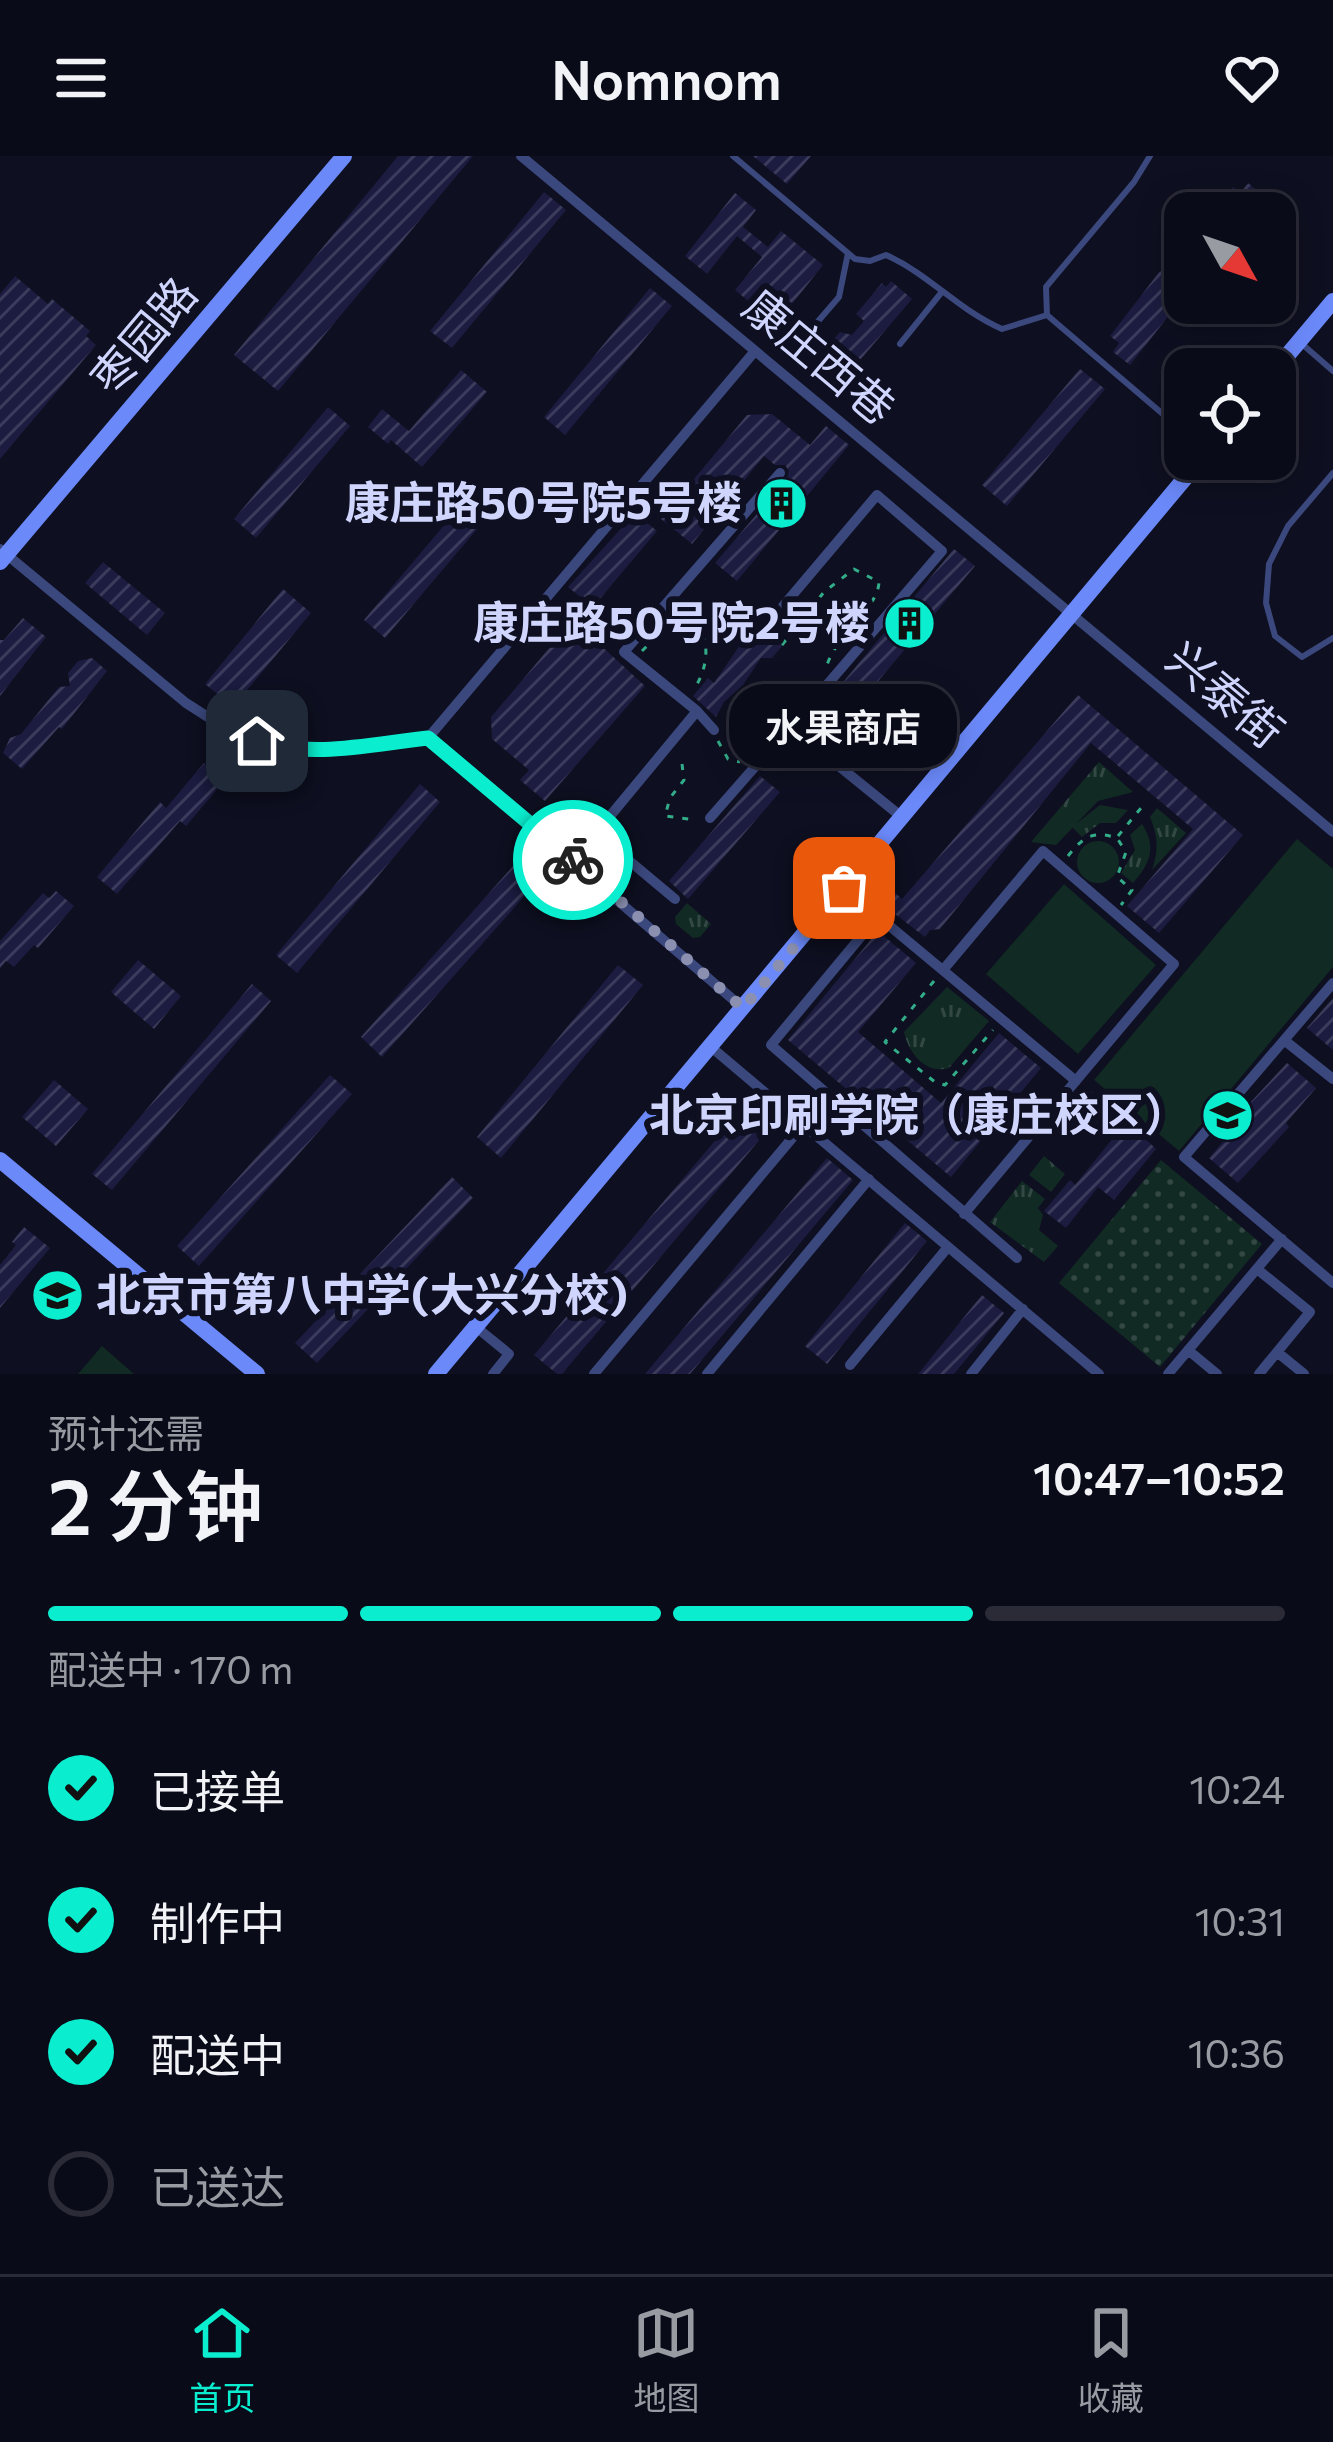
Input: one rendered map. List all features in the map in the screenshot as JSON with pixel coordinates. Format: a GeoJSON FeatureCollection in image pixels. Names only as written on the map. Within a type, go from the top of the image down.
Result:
{"type":"FeatureCollection","features":[{"type":"Feature","properties":{"kind":"street","name":"枣园路"},"geometry":{"type":"LineString","coordinates":[[2,555],[344,156]]}},
{"type":"Feature","properties":{"kind":"street","name":"康庄西巷"},"geometry":{"type":"LineString","coordinates":[[521,156],[1072,614]]}},
{"type":"Feature","properties":{"kind":"street"},"geometry":{"type":"LineString","coordinates":[[1293,348],[1333,301]]}},
{"type":"Feature","properties":{"kind":"street"},"geometry":{"type":"LineString","coordinates":[[2,555],[186,703],[233,733],[281,748],[324,750],[428,738],[755,351]]}},
{"type":"Feature","properties":{"kind":"street"},"geometry":{"type":"LineString","coordinates":[[714,730],[625,652],[780,473]]}},
{"type":"Feature","properties":{"kind":"street"},"geometry":{"type":"LineString","coordinates":[[436,1374],[1184,480]]}},
{"type":"Feature","properties":{"kind":"street"},"geometry":{"type":"LineString","coordinates":[[710,818],[942,551],[877,495],[768,624]]}},
{"type":"Feature","properties":{"kind":"street","name":"兴泰街"},"geometry":{"type":"LineString","coordinates":[[1072,614],[1333,832]]}},
{"type":"Feature","properties":{"kind":"street"},"geometry":{"type":"LineString","coordinates":[[774,745],[792,758],[808,741],[845,698],[826,686]]}},
{"type":"Feature","properties":{"kind":"street"},"geometry":{"type":"LineString","coordinates":[[675,899],[596,833],[697,711]]}},
{"type":"Feature","properties":{"kind":"street"},"geometry":{"type":"LineString","coordinates":[[428,738],[743,1008]]}},
{"type":"Feature","properties":{"kind":"street"},"geometry":{"type":"LineString","coordinates":[[808,741],[902,818]]}},
{"type":"Feature","properties":{"kind":"street"},"geometry":{"type":"LineString","coordinates":[[943,970],[1043,851],[1174,964],[964,1214]]}},
{"type":"Feature","properties":{"kind":"street"},"geometry":{"type":"LineString","coordinates":[[844,888],[1076,1081]]}},
{"type":"Feature","properties":{"kind":"street"},"geometry":{"type":"LineString","coordinates":[[878,916],[771,1045],[1017,1258]]}},
{"type":"Feature","properties":{"kind":"street"},"geometry":{"type":"LineString","coordinates":[[1333,983],[1184,1157],[1333,1282]]}},
{"type":"Feature","properties":{"kind":"street"},"geometry":{"type":"LineString","coordinates":[[1284,1040],[1333,1079]]}},
{"type":"Feature","properties":{"kind":"street"},"geometry":{"type":"LineString","coordinates":[[711,1047],[1099,1374]]}},
{"type":"Feature","properties":{"kind":"street"},"geometry":{"type":"LineString","coordinates":[[594,1374],[804,1124]]}},
{"type":"Feature","properties":{"kind":"street"},"geometry":{"type":"LineString","coordinates":[[0,1160],[256,1374]]}},
{"type":"Feature","properties":{"kind":"street"},"geometry":{"type":"LineString","coordinates":[[707,1374],[869,1179]]}},
{"type":"Feature","properties":{"kind":"street"},"geometry":{"type":"LineString","coordinates":[[1168,1374],[1282,1239]]}},
{"type":"Feature","properties":{"kind":"street"},"geometry":{"type":"LineString","coordinates":[[850,1365],[948,1246]]}},
{"type":"Feature","properties":{"kind":"street"},"geometry":{"type":"LineString","coordinates":[[1257,1269],[1310,1312],[1258,1374]]}},
{"type":"Feature","properties":{"kind":"street"},"geometry":{"type":"LineString","coordinates":[[971,1374],[1023,1310]]}},
{"type":"Feature","properties":{"kind":"street"},"geometry":{"type":"LineString","coordinates":[[476,1327],[509,1354],[493,1374]]}},
{"type":"Feature","properties":{"kind":"street"},"geometry":{"type":"LineString","coordinates":[[1188,1350],[1217,1374]]}},
{"type":"Feature","properties":{"kind":"street"},"geometry":{"type":"LineString","coordinates":[[1277,1352],[1304,1374]]}},
{"type":"Feature","properties":{"kind":"lane"},"geometry":{"type":"LineString","coordinates":[[733,156],[848,253],[870,261],[886,255],[911,266],[974,317],[1002,329],[1047,316]]}},
{"type":"Feature","properties":{"kind":"lane"},"geometry":{"type":"LineString","coordinates":[[1150,156],[1134,182],[1046,287],[1047,316],[1164,415]]}},
{"type":"Feature","properties":{"kind":"lane"},"geometry":{"type":"LineString","coordinates":[[807,334],[839,297],[848,253]]}},
{"type":"Feature","properties":{"kind":"lane"},"geometry":{"type":"LineString","coordinates":[[900,344],[940,293]]}},
{"type":"Feature","properties":{"kind":"lane"},"geometry":{"type":"LineString","coordinates":[[1299,341],[1333,371]]}},
{"type":"Feature","properties":{"kind":"lane"},"geometry":{"type":"LineString","coordinates":[[1333,473],[1288,526],[1269,565],[1266,603],[1275,637],[1302,658],[1333,638]]}},
{"type":"Feature","properties":{"kind":"path"},"geometry":{"type":"LineString","coordinates":[[782,645],[838,578],[854,569],[879,582],[879,596],[832,647],[826,686]]}},
{"type":"Feature","properties":{"kind":"path"},"geometry":{"type":"LineString","coordinates":[[631,658],[682,611],[691,613],[707,656],[705,673],[685,703]]}},
{"type":"Feature","properties":{"kind":"path"},"geometry":{"type":"LineString","coordinates":[[714,730],[728,759],[759,762]]}},
{"type":"Feature","properties":{"kind":"path"},"geometry":{"type":"LineString","coordinates":[[682,764],[684,779],[664,816],[688,822],[710,818]]}},
{"type":"Feature","properties":{"kind":"path"},"geometry":{"type":"LineString","coordinates":[[1117,838],[1141,808]]}},
{"type":"Feature","properties":{"kind":"path"},"geometry":{"type":"LineString","coordinates":[[1061,866],[1088,836],[1101,832],[1117,838],[1126,852],[1118,877],[1132,890],[1116,911]]}},
{"type":"Feature","properties":{"kind":"path"},"geometry":{"type":"LineString","coordinates":[[943,970],[885,1042],[935,1082],[945,1084],[1002,1019]]}},
{"type":"Feature","properties":{"kind":"green space"},"geometry":{"type":"Polygon","coordinates":[[[1099,762],[1133,792],[1098,801],[1056,845],[1031,842],[1099,762]]]}},
{"type":"Feature","properties":{"kind":"green space"},"geometry":{"type":"Polygon","coordinates":[[[1100,805],[1128,810],[1116,823],[1100,823],[1082,837],[1072,827],[1100,805]]]}},
{"type":"Feature","properties":{"kind":"green space"},"geometry":{"type":"Polygon","coordinates":[[[1157,808],[1186,833],[1152,870],[1157,843],[1150,817],[1157,808]]]}},
{"type":"Feature","properties":{"kind":"green space"},"geometry":{"type":"Polygon","coordinates":[[[1142,824],[1150,855],[1133,883],[1121,873],[1135,850],[1130,835],[1142,824]]]}},
{"type":"Feature","properties":{"kind":"green space"},"geometry":{"type":"Polygon","coordinates":[[[1297,839],[1333,869],[1333,967],[1179,1151],[1094,1080],[1297,839]]]}},
{"type":"Feature","properties":{"kind":"green space"},"geometry":{"type":"Polygon","coordinates":[[[1098,841],[1113,847],[1119,862],[1113,877],[1098,883],[1083,877],[1077,862],[1083,847],[1098,841]]]}},
{"type":"Feature","properties":{"kind":"green space"},"geometry":{"type":"Polygon","coordinates":[[[1064,884],[1156,965],[1078,1054],[986,974],[1064,884]]]}},
{"type":"Feature","properties":{"kind":"green space"},"geometry":{"type":"Polygon","coordinates":[[[687,903],[711,924],[700,937],[693,938],[676,924],[675,917],[687,903]]]}},
{"type":"Feature","properties":{"kind":"green space"},"geometry":{"type":"Polygon","coordinates":[[[947,987],[989,1021],[949,1068],[940,1069],[919,1060],[904,1032],[947,987]]]}},
{"type":"Feature","properties":{"kind":"green space"},"geometry":{"type":"Polygon","coordinates":[[[1091,1091],[1121,1115],[1105,1135],[1075,1110],[1091,1091]]]}},
{"type":"Feature","properties":{"kind":"green space"},"geometry":{"type":"Polygon","coordinates":[[[1044,1156],[1065,1174],[1051,1192],[1029,1175],[1044,1156]]]}},
{"type":"Feature","properties":{"kind":"green space"},"geometry":{"type":"Polygon","coordinates":[[[1161,1160],[1262,1244],[1160,1367],[1059,1283],[1161,1160]]]}},
{"type":"Feature","properties":{"kind":"green space"},"geometry":{"type":"Polygon","coordinates":[[[1022,1181],[1045,1199],[1038,1208],[1043,1215],[1039,1230],[1058,1246],[1044,1262],[990,1222],[1022,1181]]]}},
{"type":"Feature","properties":{"kind":"green space"},"geometry":{"type":"Polygon","coordinates":[[[102,1346],[134,1374],[78,1374],[102,1346]]]}},
{"type":"Feature","properties":{"kind":"building"},"geometry":{"type":"Polygon","coordinates":[[[398,156],[473,156],[278,391],[234,355],[398,156]]]}},
{"type":"Feature","properties":{"kind":"building"},"geometry":{"type":"Polygon","coordinates":[[[753,156],[811,156],[787,184],[753,156]]]}},
{"type":"Feature","properties":{"kind":"building"},"geometry":{"type":"Polygon","coordinates":[[[544,192],[566,210],[452,348],[430,331],[544,192]]]}},
{"type":"Feature","properties":{"kind":"building"},"geometry":{"type":"Polygon","coordinates":[[[735,193],[756,210],[743,227],[768,247],[781,231],[823,265],[776,324],[735,290],[762,257],[737,236],[707,274],[685,256],[735,193]]]}},
{"type":"Feature","properties":{"kind":"building"},"geometry":{"type":"Polygon","coordinates":[[[1160,271],[1164,274],[1164,322],[1130,365],[1113,352],[1119,343],[1110,336],[1160,271]]]}},
{"type":"Feature","properties":{"kind":"building"},"geometry":{"type":"Polygon","coordinates":[[[15,276],[90,331],[86,336],[96,345],[0,459],[0,294],[15,276]]]}},
{"type":"Feature","properties":{"kind":"building"},"geometry":{"type":"Polygon","coordinates":[[[891,281],[912,299],[843,380],[818,358],[840,332],[852,335],[864,321],[856,314],[882,283],[886,287],[891,281]]]}},
{"type":"Feature","properties":{"kind":"building"},"geometry":{"type":"Polygon","coordinates":[[[650,288],[672,306],[565,435],[544,417],[650,288]]]}},
{"type":"Feature","properties":{"kind":"building"},"geometry":{"type":"Polygon","coordinates":[[[1080,369],[1105,389],[1007,506],[982,485],[1080,369]]]}},
{"type":"Feature","properties":{"kind":"building"},"geometry":{"type":"Polygon","coordinates":[[[461,370],[487,392],[422,467],[368,427],[382,409],[409,431],[461,370]]]}},
{"type":"Feature","properties":{"kind":"building"},"geometry":{"type":"Polygon","coordinates":[[[328,407],[350,426],[256,538],[234,519],[328,407]]]}},
{"type":"Feature","properties":{"kind":"building"},"geometry":{"type":"Polygon","coordinates":[[[772,414],[810,445],[826,426],[849,445],[737,581],[715,563],[787,479],[785,465],[775,465],[764,456],[692,544],[661,519],[747,415],[772,414]]]}},
{"type":"Feature","properties":{"kind":"building"},"geometry":{"type":"Polygon","coordinates":[[[457,510],[478,528],[385,638],[364,620],[457,510]]]}},
{"type":"Feature","properties":{"kind":"building"},"geometry":{"type":"Polygon","coordinates":[[[635,513],[657,531],[593,607],[568,587],[635,513]]]}},
{"type":"Feature","properties":{"kind":"building","name":"康庄路50号院2号楼"},"geometry":{"type":"Polygon","coordinates":[[[954,549],[975,566],[864,698],[844,681],[954,549]]]}},
{"type":"Feature","properties":{"kind":"building"},"geometry":{"type":"Polygon","coordinates":[[[103,562],[165,613],[147,635],[85,583],[103,562]]]}},
{"type":"Feature","properties":{"kind":"building"},"geometry":{"type":"Polygon","coordinates":[[[283,589],[311,613],[233,707],[205,684],[283,589]]]}},
{"type":"Feature","properties":{"kind":"building"},"geometry":{"type":"Polygon","coordinates":[[[23,618],[46,637],[0,696],[0,640],[23,618]]]}},
{"type":"Feature","properties":{"kind":"building"},"geometry":{"type":"Polygon","coordinates":[[[573,620],[645,686],[545,801],[520,780],[529,770],[492,739],[491,717],[573,620]]]}},
{"type":"Feature","properties":{"kind":"building"},"geometry":{"type":"Polygon","coordinates":[[[751,629],[783,645],[772,658],[761,658],[716,717],[693,696],[708,678],[714,683],[751,629]]]}},
{"type":"Feature","properties":{"kind":"building"},"geometry":{"type":"Polygon","coordinates":[[[92,658],[107,671],[62,729],[22,769],[3,753],[10,738],[21,734],[59,687],[70,686],[68,673],[78,661],[92,658]]]}},
{"type":"Feature","properties":{"kind":"building"},"geometry":{"type":"Polygon","coordinates":[[[1078,695],[1243,835],[1159,933],[1127,906],[1193,829],[1091,743],[940,929],[930,930],[925,937],[878,901],[890,888],[902,899],[1078,695]]]}},
{"type":"Feature","properties":{"kind":"building"},"geometry":{"type":"Polygon","coordinates":[[[204,763],[225,780],[186,826],[180,821],[117,894],[97,877],[160,802],[166,808],[204,763]]]}},
{"type":"Feature","properties":{"kind":"building"},"geometry":{"type":"Polygon","coordinates":[[[760,776],[780,792],[688,899],[669,881],[760,776]]]}},
{"type":"Feature","properties":{"kind":"building"},"geometry":{"type":"Polygon","coordinates":[[[420,784],[440,802],[297,973],[276,955],[420,784]]]}},
{"type":"Feature","properties":{"kind":"building"},"geometry":{"type":"Polygon","coordinates":[[[515,864],[536,883],[382,1057],[361,1037],[515,864]]]}},
{"type":"Feature","properties":{"kind":"building"},"geometry":{"type":"Polygon","coordinates":[[[56,891],[74,906],[38,948],[34,945],[14,967],[6,961],[0,968],[0,941],[43,893],[49,898],[56,891]]]}},
{"type":"Feature","properties":{"kind":"building"},"geometry":{"type":"Polygon","coordinates":[[[878,931],[916,963],[858,1032],[941,1103],[999,1033],[1041,1068],[951,1177],[788,1040],[878,931]]]}},
{"type":"Feature","properties":{"kind":"building"},"geometry":{"type":"Polygon","coordinates":[[[138,960],[181,996],[154,1029],[111,992],[138,960]]]}},
{"type":"Feature","properties":{"kind":"building"},"geometry":{"type":"Polygon","coordinates":[[[618,965],[643,985],[501,1158],[477,1137],[618,965]]]}},
{"type":"Feature","properties":{"kind":"building"},"geometry":{"type":"Polygon","coordinates":[[[252,984],[271,1001],[112,1190],[92,1174],[252,984]]]}},
{"type":"Feature","properties":{"kind":"building"},"geometry":{"type":"Polygon","coordinates":[[[1333,998],[1333,1050],[1307,1028],[1333,998]]]}},
{"type":"Feature","properties":{"kind":"building"},"geometry":{"type":"Polygon","coordinates":[[[1287,1063],[1316,1088],[1286,1123],[1289,1127],[1238,1183],[1209,1158],[1238,1124],[1234,1120],[1287,1063]]]}},
{"type":"Feature","properties":{"kind":"building"},"geometry":{"type":"Polygon","coordinates":[[[330,1075],[352,1094],[199,1266],[177,1246],[330,1075]]]}},
{"type":"Feature","properties":{"kind":"building"},"geometry":{"type":"Polygon","coordinates":[[[54,1080],[88,1109],[56,1146],[22,1117],[54,1080]]]}},
{"type":"Feature","properties":{"kind":"building"},"geometry":{"type":"Polygon","coordinates":[[[751,1098],[777,1119],[562,1374],[557,1374],[534,1355],[751,1098]]]}},
{"type":"Feature","properties":{"kind":"building"},"geometry":{"type":"Polygon","coordinates":[[[1127,1121],[1156,1149],[1114,1200],[1098,1187],[1066,1228],[1044,1211],[1070,1180],[1075,1185],[1127,1121]]]}},
{"type":"Feature","properties":{"kind":"building"},"geometry":{"type":"Polygon","coordinates":[[[827,1158],[853,1180],[690,1374],[645,1374],[827,1158]]]}},
{"type":"Feature","properties":{"kind":"building"},"geometry":{"type":"Polygon","coordinates":[[[452,1177],[473,1198],[317,1363],[295,1343],[452,1177]]]}},
{"type":"Feature","properties":{"kind":"building"},"geometry":{"type":"Polygon","coordinates":[[[905,1223],[927,1241],[827,1364],[805,1346],[905,1223]]]}},
{"type":"Feature","properties":{"kind":"building"},"geometry":{"type":"Polygon","coordinates":[[[24,1227],[50,1248],[0,1308],[0,1265],[24,1227]]]}},
{"type":"Feature","properties":{"kind":"building"},"geometry":{"type":"Polygon","coordinates":[[[982,1295],[1004,1313],[954,1374],[918,1374],[982,1295]]]}},
{"type":"Feature","properties":{"kind":"way so far"},"geometry":{"type":"LineString","coordinates":[[573,860],[743,1008],[844,888]]}},
{"type":"Feature","properties":{"kind":"place","name":"康庄路50号院5号楼"},"geometry":{"type":"Point","coordinates":[781,503]}},
{"type":"Feature","properties":{"kind":"place","name":"康庄路50号院2号楼"},"geometry":{"type":"Point","coordinates":[909,623]}},
{"type":"Feature","properties":{"kind":"place","name":"水果商店"},"geometry":{"type":"Point","coordinates":[844,888]}},
{"type":"Feature","properties":{"kind":"place","name":"北京印刷学院（康庄校区）"},"geometry":{"type":"Point","coordinates":[1228,1115]}},
{"type":"Feature","properties":{"kind":"place","name":"北京市第八中学(大兴分校)"},"geometry":{"type":"Point","coordinates":[57,1295]}},
{"type":"Feature","properties":{"kind":"route"},"geometry":{"type":"LineString","coordinates":[[257,741],[281,748],[324,750],[428,738],[573,860]]}}]}
